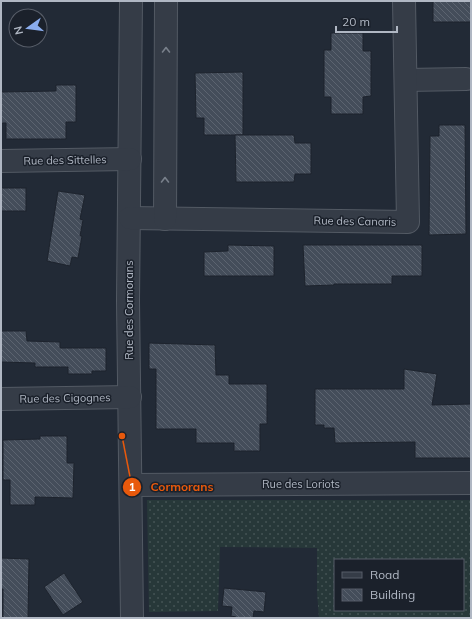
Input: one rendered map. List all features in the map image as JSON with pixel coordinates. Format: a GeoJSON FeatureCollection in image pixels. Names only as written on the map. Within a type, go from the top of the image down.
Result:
{"type":"FeatureCollection","features":[{"type":"Feature","properties":{"kind":"street","name":"Rue des Cormorans"},"geometry":{"type":"LineString","coordinates":[[131,1],[128,301],[132,618]]}},
{"type":"Feature","properties":{"kind":"street"},"geometry":{"type":"LineString","coordinates":[[165,218],[166,1]]}},
{"type":"Feature","properties":{"kind":"street","name":"Rue des Canaris"},"geometry":{"type":"LineString","coordinates":[[130,218],[408,222],[404,1]]}},
{"type":"Feature","properties":{"kind":"street"},"geometry":{"type":"LineString","coordinates":[[406,80],[466,79]]}},
{"type":"Feature","properties":{"kind":"street","name":"Rue des Sittelles"},"geometry":{"type":"LineString","coordinates":[[1,161],[130,160]]}},
{"type":"Feature","properties":{"kind":"street","name":"Rue des Cigognes"},"geometry":{"type":"LineString","coordinates":[[1,399],[130,397]]}},
{"type":"Feature","properties":{"kind":"street","name":"Rue des Loriots"},"geometry":{"type":"LineString","coordinates":[[130,485],[471,484]]}},
{"type":"Feature","properties":{"kind":"shaded area"},"geometry":{"type":"Polygon","coordinates":[[[147,500],[471,500],[471,618],[319,618],[317,593],[317,548],[220,547],[218,611],[149,612],[147,500]]]}},
{"type":"Feature","properties":{"kind":"building"},"geometry":{"type":"Polygon","coordinates":[[[433,1],[471,1],[471,22],[433,22],[433,1]]]}},
{"type":"Feature","properties":{"kind":"building"},"geometry":{"type":"Polygon","coordinates":[[[331,33],[363,33],[363,51],[371,51],[371,96],[363,97],[363,114],[331,114],[331,97],[324,97],[324,50],[331,50],[331,33]]]}},
{"type":"Feature","properties":{"kind":"building"},"geometry":{"type":"Polygon","coordinates":[[[243,72],[243,135],[204,135],[204,118],[196,118],[195,73],[243,72]]]}},
{"type":"Feature","properties":{"kind":"building"},"geometry":{"type":"Polygon","coordinates":[[[56,85],[76,85],[76,122],[66,122],[66,139],[6,139],[6,123],[1,123],[1,92],[56,91],[56,85]]]}},
{"type":"Feature","properties":{"kind":"building"},"geometry":{"type":"Polygon","coordinates":[[[439,125],[465,125],[466,234],[429,235],[430,136],[439,136],[439,125]]]}},
{"type":"Feature","properties":{"kind":"building"},"geometry":{"type":"Polygon","coordinates":[[[235,135],[294,135],[295,143],[311,143],[311,174],[295,174],[294,182],[236,182],[235,135]]]}},
{"type":"Feature","properties":{"kind":"building"},"geometry":{"type":"Polygon","coordinates":[[[1,188],[26,188],[26,211],[1,211],[1,188]]]}},
{"type":"Feature","properties":{"kind":"building"},"geometry":{"type":"Polygon","coordinates":[[[58,191],[85,195],[80,219],[83,220],[78,258],[72,257],[70,266],[47,261],[58,191]]]}},
{"type":"Feature","properties":{"kind":"building"},"geometry":{"type":"Polygon","coordinates":[[[228,245],[274,246],[274,276],[204,276],[204,252],[228,251],[228,245]]]}},
{"type":"Feature","properties":{"kind":"building"},"geometry":{"type":"Polygon","coordinates":[[[303,245],[422,245],[422,276],[392,276],[392,284],[334,284],[305,286],[303,245]]]}},
{"type":"Feature","properties":{"kind":"building"},"geometry":{"type":"Polygon","coordinates":[[[1,331],[26,331],[27,341],[60,342],[60,348],[106,348],[106,371],[92,371],[92,374],[68,374],[68,367],[35,367],[35,363],[1,362],[1,331]]]}},
{"type":"Feature","properties":{"kind":"building"},"geometry":{"type":"Polygon","coordinates":[[[149,343],[215,345],[216,375],[229,375],[229,384],[267,384],[267,424],[260,424],[260,451],[234,451],[234,443],[196,443],[196,429],[156,429],[156,369],[149,369],[149,343]]]}},
{"type":"Feature","properties":{"kind":"building"},"geometry":{"type":"Polygon","coordinates":[[[404,369],[437,374],[432,405],[471,404],[471,458],[415,458],[415,442],[335,443],[334,428],[324,428],[324,425],[315,425],[315,389],[404,389],[404,369]]]}},
{"type":"Feature","properties":{"kind":"building"},"geometry":{"type":"Polygon","coordinates":[[[40,436],[67,436],[67,463],[74,463],[73,498],[35,497],[35,505],[10,505],[10,480],[3,480],[3,440],[40,439],[40,436]]]}},
{"type":"Feature","properties":{"kind":"building"},"geometry":{"type":"Polygon","coordinates":[[[1,558],[29,559],[28,618],[3,618],[1,558]]]}},
{"type":"Feature","properties":{"kind":"building"},"geometry":{"type":"Polygon","coordinates":[[[64,573],[83,602],[63,615],[44,587],[64,573]]]}},
{"type":"Feature","properties":{"kind":"building"},"geometry":{"type":"Polygon","coordinates":[[[224,588],[266,592],[264,612],[254,611],[253,618],[236,618],[231,616],[232,607],[222,606],[224,588]]]}},
{"type":"Feature","properties":{"kind":"place","name":"Cormorans"},"geometry":{"type":"Point","coordinates":[122,436]}}]}
